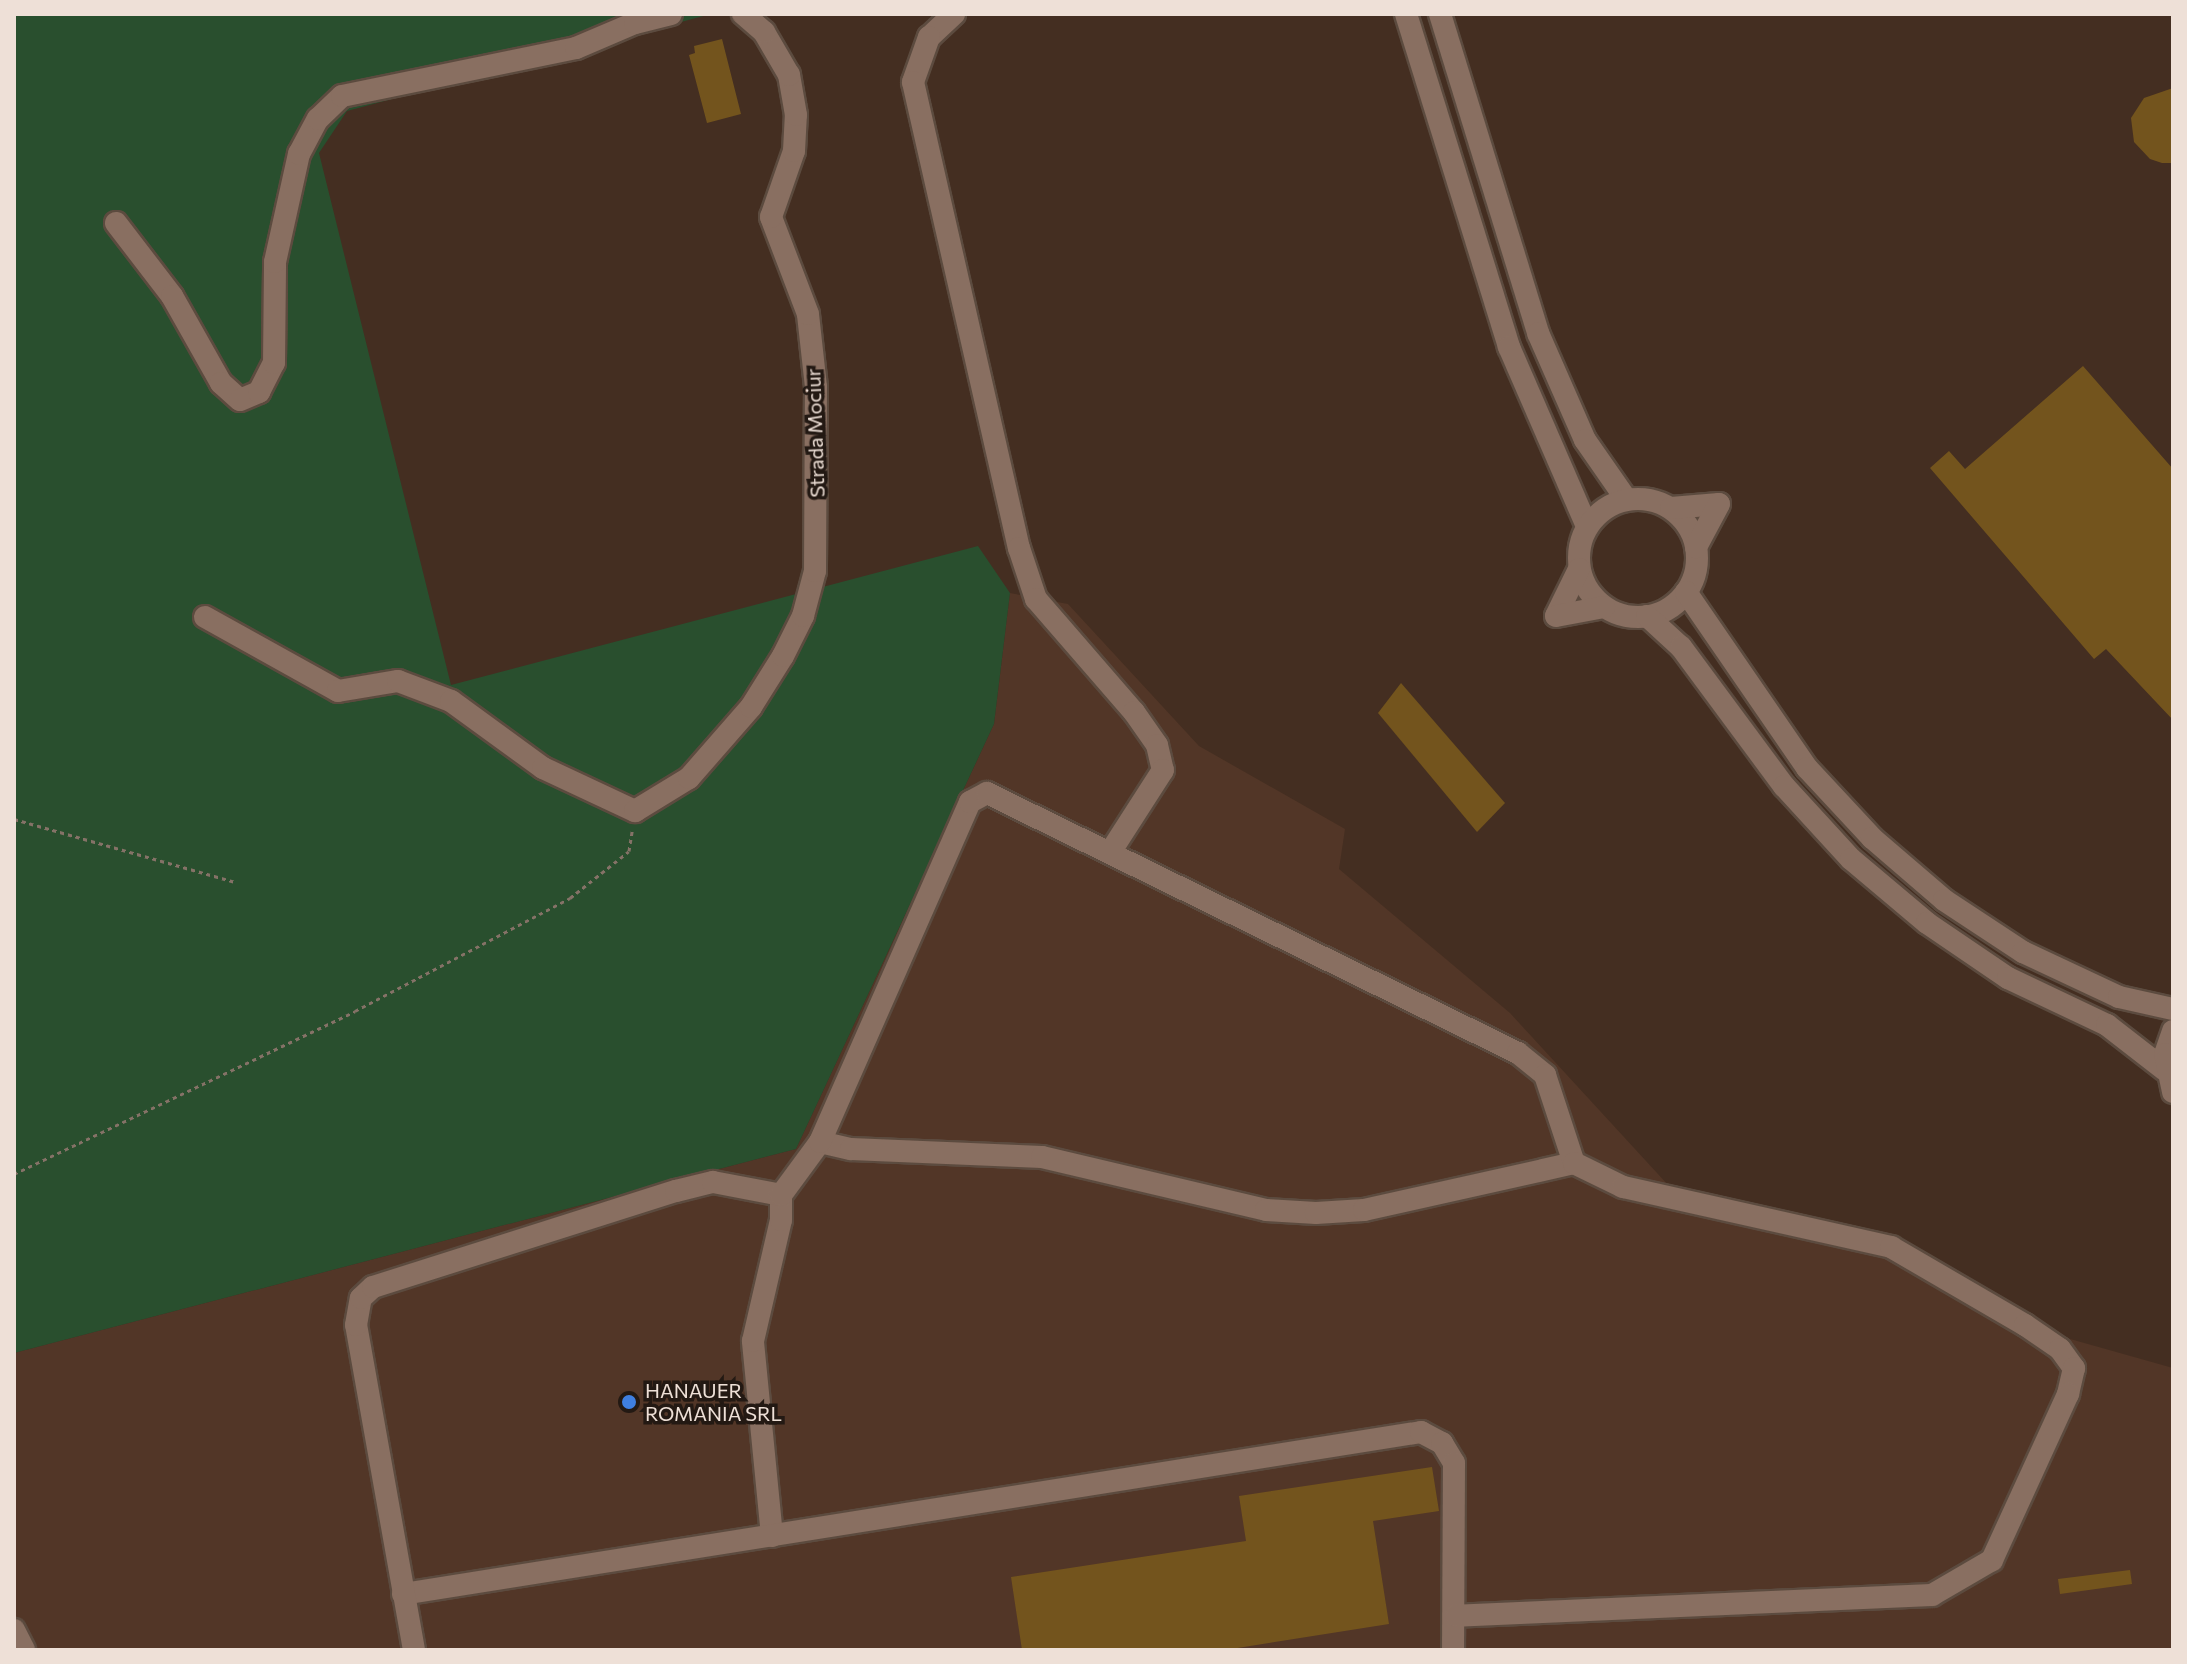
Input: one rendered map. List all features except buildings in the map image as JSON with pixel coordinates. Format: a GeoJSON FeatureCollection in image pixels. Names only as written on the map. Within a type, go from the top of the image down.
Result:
{"type":"FeatureCollection","features":[{"type":"Feature","properties":{"kind":"street"},"geometry":{"type":"LineString","coordinates":[[116,223],[172,296],[221,383],[240,400],[259,392],[274,363],[275,262],[299,154],[318,119],[342,96],[576,48],[635,23],[671,14]]}},
{"type":"Feature","properties":{"kind":"street","name":"Strada Mociur"},"geometry":{"type":"LineString","coordinates":[[635,811],[689,778],[751,707],[803,616],[815,571],[816,387],[808,314],[771,217],[794,151],[796,115],[789,75],[764,32],[743,14]]}},
{"type":"Feature","properties":{"kind":"street"},"geometry":{"type":"LineString","coordinates":[[954,14],[929,37],[918,56],[913,82],[1019,548],[1036,599],[1134,712],[1157,745],[1163,770],[1111,851]]}},
{"type":"Feature","properties":{"kind":"street"},"geometry":{"type":"LineString","coordinates":[[1406,14],[1509,347],[1587,526],[1579,569],[1556,616],[1604,607],[1647,616],[1681,647],[1707,693],[1784,786],[1851,859],[1916,914],[2008,978],[2107,1025],[2165,1070]]}},
{"type":"Feature","properties":{"kind":"street"},"geometry":{"type":"LineString","coordinates":[[1440,14],[1538,333],[1585,440],[1626,499]]}},
{"type":"Feature","properties":{"kind":"street"},"geometry":{"type":"LineString","coordinates":[[1587,526],[1611,504],[1626,499],[1657,501],[1683,519],[1696,547]]}},
{"type":"Feature","properties":{"kind":"street"},"geometry":{"type":"LineString","coordinates":[[1647,616],[1675,604],[1686,592],[1694,579],[1696,547],[1719,504],[1671,508]]}},
{"type":"Feature","properties":{"kind":"street"},"geometry":{"type":"LineString","coordinates":[[1579,569],[1592,597],[1604,607]]}},
{"type":"Feature","properties":{"kind":"street"},"geometry":{"type":"LineString","coordinates":[[1686,592],[1807,768],[1872,838],[1944,900],[2023,952],[2119,997],[2173,1009]]}},
{"type":"Feature","properties":{"kind":"street"},"geometry":{"type":"LineString","coordinates":[[205,617],[338,691],[398,681],[451,701],[543,768],[635,811]]}},
{"type":"Feature","properties":{"kind":"street"},"geometry":{"type":"LineString","coordinates":[[772,1536],[753,1341],[781,1220],[781,1195],[820,1142],[970,802],[987,793],[1111,851],[1518,1053],[1545,1075],[1574,1163]]}},
{"type":"Feature","properties":{"kind":"street"},"geometry":{"type":"LineString","coordinates":[[2173,1031],[2165,1070],[2173,1092]]}},
{"type":"Feature","properties":{"kind":"street"},"geometry":{"type":"LineString","coordinates":[[820,1142],[851,1149],[1042,1157],[1266,1210],[1316,1213],[1364,1210],[1574,1163],[1623,1187],[1891,1247],[2060,1349],[2074,1368],[2068,1394],[1992,1560],[1932,1595],[1456,1616]]}},
{"type":"Feature","properties":{"kind":"street"},"geometry":{"type":"LineString","coordinates":[[414,1650],[356,1325],[361,1298],[373,1287],[676,1191],[713,1182],[781,1195]]}},
{"type":"Feature","properties":{"kind":"street"},"geometry":{"type":"LineString","coordinates":[[403,1594],[1421,1432],[1442,1443],[1454,1463],[1456,1616],[1453,1650]]}},
{"type":"Feature","properties":{"kind":"street"},"geometry":{"type":"LineString","coordinates":[[14,1630],[24,1650]]}},
{"type":"Feature","properties":{"kind":"path"},"geometry":{"type":"LineString","coordinates":[[14,1174],[355,1011],[570,898],[629,851],[635,811]]}},
{"type":"Feature","properties":{"kind":"path"},"geometry":{"type":"LineString","coordinates":[[14,819],[235,882]]}},
{"type":"Feature","properties":{"kind":"shaded area"},"geometry":{"type":"Polygon","coordinates":[[[1010,593],[1068,604],[1199,746],[1345,829],[1339,869],[1510,1013],[1669,1186],[1898,1237],[2056,1335],[2173,1368],[2173,1650],[14,1650],[14,1353],[796,1149],[994,724],[1010,593]]]}},
{"type":"Feature","properties":{"kind":"green space"},"geometry":{"type":"Polygon","coordinates":[[[14,14],[711,14],[347,111],[319,153],[451,685],[978,546],[1010,593],[994,724],[796,1149],[14,1353],[14,14]]]}},
{"type":"Feature","properties":{"kind":"place","name":"HANAUER ROMANIA SRL"},"geometry":{"type":"Point","coordinates":[629,1402]}}]}
